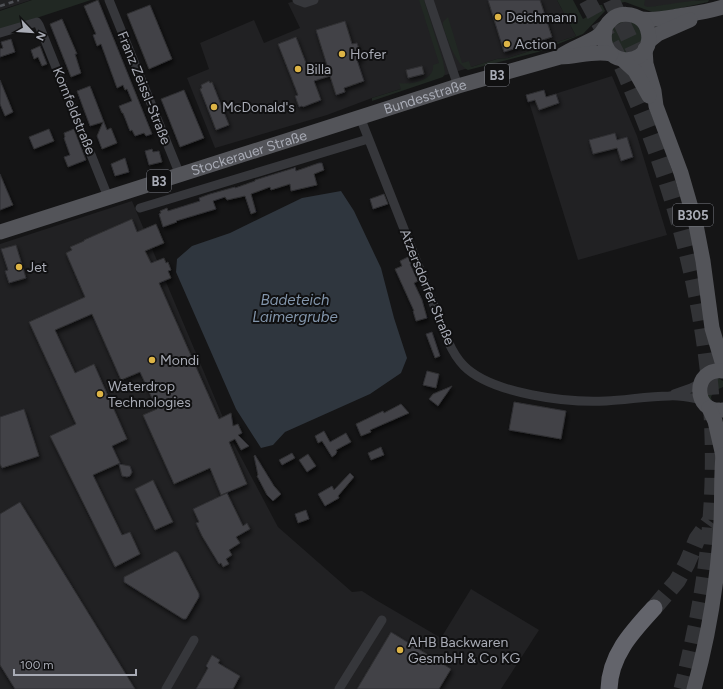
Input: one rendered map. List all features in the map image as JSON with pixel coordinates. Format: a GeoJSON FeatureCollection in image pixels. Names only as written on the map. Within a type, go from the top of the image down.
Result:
{"type":"FeatureCollection","features":[{"type":"Feature","properties":{"kind":"highway"},"geometry":{"type":"LineString","coordinates":[[609,689],[612,670],[616,658],[624,643],[654,608]]}},
{"type":"Feature","properties":{"kind":"main road","name":"B3"},"geometry":{"type":"LineString","coordinates":[[560,57],[572,48],[596,38],[605,30],[611,20],[622,15],[635,16],[641,19],[662,20],[684,15],[703,13],[723,7]]}},
{"type":"Feature","properties":{"kind":"main road","name":"B3"},"geometry":{"type":"LineString","coordinates":[[560,57],[574,57],[597,53],[617,57],[636,58],[658,34],[703,13]]}},
{"type":"Feature","properties":{"kind":"main road"},"geometry":{"type":"LineString","coordinates":[[641,19],[648,30],[647,46]]}},
{"type":"Feature","properties":{"kind":"main road"},"geometry":{"type":"LineString","coordinates":[[605,30],[604,43],[617,57]]}},
{"type":"Feature","properties":{"kind":"main road","name":"B305"},"geometry":{"type":"LineString","coordinates":[[647,46],[646,64],[654,91],[656,106],[681,173],[696,225],[703,261],[712,328],[723,365]]}},
{"type":"Feature","properties":{"kind":"main road","name":"Bundesstraße"},"geometry":{"type":"LineString","coordinates":[[336,125],[458,86],[560,57]]}},
{"type":"Feature","properties":{"kind":"main road","name":"B305"},"geometry":{"type":"LineString","coordinates":[[617,57],[629,64],[635,71],[648,95],[656,106]]}},
{"type":"Feature","properties":{"kind":"main road","name":"Stockerauer Straße"},"geometry":{"type":"LineString","coordinates":[[0,232],[336,125]]}},
{"type":"Feature","properties":{"kind":"main road","name":"B305"},"geometry":{"type":"LineString","coordinates":[[694,689],[714,590],[721,523],[723,456],[711,406],[700,392],[710,361],[712,328]]}},
{"type":"Feature","properties":{"kind":"main road"},"geometry":{"type":"LineString","coordinates":[[704,379],[714,371],[723,371]]}},
{"type":"Feature","properties":{"kind":"street","name":"Franz Zeissl-Straße"},"geometry":{"type":"LineString","coordinates":[[109,0],[180,175]]}},
{"type":"Feature","properties":{"kind":"street"},"geometry":{"type":"LineString","coordinates":[[297,0],[305,3],[314,0]]}},
{"type":"Feature","properties":{"kind":"street"},"geometry":{"type":"LineString","coordinates":[[429,0],[458,86]]}},
{"type":"Feature","properties":{"kind":"street","name":"Kornfeldstraße"},"geometry":{"type":"LineString","coordinates":[[0,33],[37,22],[39,25],[108,197]]}},
{"type":"Feature","properties":{"kind":"street","name":"Atzersdorfer Straße"},"geometry":{"type":"LineString","coordinates":[[360,117],[448,341],[464,366],[486,382],[496,386],[567,400],[606,401],[671,395],[691,388],[704,379]]}},
{"type":"Feature","properties":{"kind":"street"},"geometry":{"type":"LineString","coordinates":[[140,208],[368,139]]}},
{"type":"Feature","properties":{"kind":"street","name":"Atzersdorfer Straße"},"geometry":{"type":"LineString","coordinates":[[671,395],[711,406]]}},
{"type":"Feature","properties":{"kind":"street"},"geometry":{"type":"LineString","coordinates":[[339,689],[382,620]]}},
{"type":"Feature","properties":{"kind":"street"},"geometry":{"type":"LineString","coordinates":[[166,689],[194,640]]}},
{"type":"Feature","properties":{"kind":"shaded area"},"geometry":{"type":"Polygon","coordinates":[[[0,0],[31,0],[0,10],[0,0]]]}},
{"type":"Feature","properties":{"kind":"shaded area"},"geometry":{"type":"Polygon","coordinates":[[[32,0],[91,0],[0,30],[0,11],[32,0]]]}},
{"type":"Feature","properties":{"kind":"shaded area"},"geometry":{"type":"Polygon","coordinates":[[[298,0],[557,0],[576,36],[508,58],[497,59],[372,98],[327,115],[215,148],[187,78],[209,69],[200,43],[254,20],[264,43],[300,28],[288,3],[298,0]]]}},
{"type":"Feature","properties":{"kind":"shaded area"},"geometry":{"type":"Polygon","coordinates":[[[419,0],[424,0],[443,61],[445,73],[443,77],[372,101],[372,98],[401,89],[399,83],[416,82],[426,78],[433,70],[433,65],[439,63],[419,0]]]}},
{"type":"Feature","properties":{"kind":"shaded area"},"geometry":{"type":"Polygon","coordinates":[[[557,0],[573,0],[583,19],[598,11],[596,5],[602,5],[605,11],[583,34],[538,52],[468,70],[459,63],[449,43],[443,25],[443,22],[448,17],[462,63],[469,61],[471,67],[497,59],[508,58],[576,36],[557,0]]]}},
{"type":"Feature","properties":{"kind":"shaded area"},"geometry":{"type":"Polygon","coordinates":[[[612,0],[645,0],[644,5],[647,7],[709,0],[708,2],[667,11],[652,12],[625,2],[614,4],[612,0]]]}},
{"type":"Feature","properties":{"kind":"shaded area"},"geometry":{"type":"Polygon","coordinates":[[[641,0],[699,0],[681,4],[643,8],[641,0]]]}},
{"type":"Feature","properties":{"kind":"shaded area"},"geometry":{"type":"Polygon","coordinates":[[[629,19],[643,29],[642,47],[626,55],[611,46],[611,30],[614,25],[629,19]]]}},
{"type":"Feature","properties":{"kind":"shaded area"},"geometry":{"type":"Polygon","coordinates":[[[612,76],[637,136],[667,235],[578,260],[529,102],[612,76]]]}},
{"type":"Feature","properties":{"kind":"shaded area"},"geometry":{"type":"Polygon","coordinates":[[[132,201],[235,446],[278,527],[352,592],[362,591],[441,638],[471,589],[539,630],[501,689],[0,689],[0,244],[132,201]]]}},
{"type":"Feature","properties":{"kind":"shaded area"},"geometry":{"type":"Polygon","coordinates":[[[718,378],[723,381],[723,387],[714,391],[711,397],[712,402],[710,402],[705,388],[709,381],[718,378]]]}},
{"type":"Feature","properties":{"kind":"water","name":"Badeteich Laimergrube"},"geometry":{"type":"Polygon","coordinates":[[[341,191],[354,211],[381,268],[394,318],[407,358],[401,373],[370,394],[285,432],[273,445],[261,448],[236,409],[176,272],[177,259],[192,246],[230,233],[302,198],[341,191]]]}},
{"type":"Feature","properties":{"kind":"building"},"geometry":{"type":"Polygon","coordinates":[[[98,0],[152,134],[146,136],[144,133],[135,136],[132,130],[130,131],[119,106],[132,101],[127,89],[125,90],[123,85],[117,88],[101,44],[97,46],[93,35],[96,34],[84,6],[98,0]]]}},
{"type":"Feature","properties":{"kind":"building"},"geometry":{"type":"Polygon","coordinates":[[[488,0],[540,0],[552,37],[504,52],[488,0]]]}},
{"type":"Feature","properties":{"kind":"building"},"geometry":{"type":"Polygon","coordinates":[[[150,5],[172,59],[149,69],[127,14],[150,5]]]}},
{"type":"Feature","properties":{"kind":"building"},"geometry":{"type":"Polygon","coordinates":[[[62,19],[77,54],[75,54],[81,73],[71,77],[50,24],[62,19]]]}},
{"type":"Feature","properties":{"kind":"building"},"geometry":{"type":"Polygon","coordinates":[[[345,21],[352,44],[357,43],[362,59],[357,60],[364,81],[344,88],[345,92],[336,95],[330,76],[314,81],[321,100],[303,107],[299,107],[295,96],[298,95],[278,44],[296,37],[309,71],[327,65],[316,30],[345,21]]]}},
{"type":"Feature","properties":{"kind":"building"},"geometry":{"type":"Polygon","coordinates":[[[11,39],[15,52],[0,57],[0,49],[3,48],[1,42],[11,39]]]}},
{"type":"Feature","properties":{"kind":"building"},"geometry":{"type":"Polygon","coordinates":[[[40,46],[47,64],[42,66],[38,57],[34,59],[31,50],[40,46]]]}},
{"type":"Feature","properties":{"kind":"building"},"geometry":{"type":"Polygon","coordinates":[[[422,66],[424,74],[408,78],[406,70],[422,66]]]}},
{"type":"Feature","properties":{"kind":"building"},"geometry":{"type":"Polygon","coordinates":[[[0,80],[13,112],[5,116],[0,104],[0,80]]]}},
{"type":"Feature","properties":{"kind":"building","name":"McDonald's"},"geometry":{"type":"Polygon","coordinates":[[[209,81],[210,83],[212,82],[229,125],[216,130],[200,89],[202,88],[201,85],[209,81]]]}},
{"type":"Feature","properties":{"kind":"building"},"geometry":{"type":"Polygon","coordinates":[[[90,86],[107,130],[111,128],[117,143],[102,149],[97,136],[103,122],[90,126],[77,91],[90,86]]]}},
{"type":"Feature","properties":{"kind":"building"},"geometry":{"type":"Polygon","coordinates":[[[184,90],[204,138],[180,147],[161,99],[184,90]]]}},
{"type":"Feature","properties":{"kind":"building"},"geometry":{"type":"Polygon","coordinates":[[[544,90],[546,97],[556,94],[559,103],[539,110],[535,100],[528,102],[526,95],[544,90]]]}},
{"type":"Feature","properties":{"kind":"building"},"geometry":{"type":"Polygon","coordinates":[[[49,129],[54,141],[34,149],[29,137],[49,129]]]}},
{"type":"Feature","properties":{"kind":"building"},"geometry":{"type":"Polygon","coordinates":[[[74,129],[86,160],[68,167],[64,157],[70,155],[64,138],[64,133],[74,129]]]}},
{"type":"Feature","properties":{"kind":"building"},"geometry":{"type":"Polygon","coordinates":[[[615,133],[617,140],[627,137],[633,157],[621,161],[617,148],[593,154],[589,140],[615,133]]]}},
{"type":"Feature","properties":{"kind":"building"},"geometry":{"type":"Polygon","coordinates":[[[152,149],[153,152],[159,151],[162,162],[149,165],[145,151],[152,149]]]}},
{"type":"Feature","properties":{"kind":"building"},"geometry":{"type":"Polygon","coordinates":[[[125,158],[129,172],[115,176],[111,164],[125,158]]]}},
{"type":"Feature","properties":{"kind":"building"},"geometry":{"type":"Polygon","coordinates":[[[322,163],[324,170],[314,174],[317,185],[291,191],[290,184],[271,190],[270,187],[251,194],[256,212],[251,214],[245,196],[227,200],[225,197],[213,201],[216,209],[176,221],[177,222],[163,227],[159,214],[161,213],[160,211],[167,208],[168,211],[200,201],[199,198],[210,194],[235,188],[295,167],[296,171],[322,163]]]}},
{"type":"Feature","properties":{"kind":"building"},"geometry":{"type":"Polygon","coordinates":[[[0,174],[13,205],[0,210],[0,174]]]}},
{"type":"Feature","properties":{"kind":"building"},"geometry":{"type":"Polygon","coordinates":[[[384,194],[388,204],[373,209],[370,199],[384,194]]]}},
{"type":"Feature","properties":{"kind":"building","name":"Mondi"},"geometry":{"type":"Polygon","coordinates":[[[132,219],[137,232],[156,224],[164,243],[145,251],[151,263],[164,258],[166,263],[168,262],[171,270],[168,271],[171,278],[159,283],[219,419],[231,413],[233,426],[238,424],[242,433],[238,435],[249,446],[241,450],[235,439],[229,442],[247,484],[221,495],[210,468],[174,484],[143,415],[157,409],[140,372],[121,380],[92,314],[55,330],[75,373],[94,364],[127,439],[112,446],[120,463],[93,475],[122,535],[130,532],[140,554],[115,567],[50,436],[76,424],[29,322],[85,297],[66,253],[72,250],[70,247],[132,219]]]}},
{"type":"Feature","properties":{"kind":"building"},"geometry":{"type":"Polygon","coordinates":[[[16,245],[26,278],[9,283],[5,271],[8,270],[1,249],[16,245]]]}},
{"type":"Feature","properties":{"kind":"building"},"geometry":{"type":"Polygon","coordinates":[[[408,257],[418,281],[414,283],[422,300],[427,318],[416,321],[414,311],[395,269],[402,266],[400,261],[408,257]]]}},
{"type":"Feature","properties":{"kind":"building"},"geometry":{"type":"Polygon","coordinates":[[[432,332],[440,356],[435,358],[426,334],[432,332]]]}},
{"type":"Feature","properties":{"kind":"building"},"geometry":{"type":"Polygon","coordinates":[[[427,371],[439,374],[436,388],[423,385],[427,371]]]}},
{"type":"Feature","properties":{"kind":"building"},"geometry":{"type":"Polygon","coordinates":[[[452,386],[438,406],[429,399],[433,394],[452,386]]]}},
{"type":"Feature","properties":{"kind":"building"},"geometry":{"type":"Polygon","coordinates":[[[514,402],[566,411],[561,439],[509,430],[514,402]]]}},
{"type":"Feature","properties":{"kind":"building"},"geometry":{"type":"Polygon","coordinates":[[[401,404],[409,413],[370,430],[371,432],[361,436],[356,424],[383,411],[384,413],[401,404]]]}},
{"type":"Feature","properties":{"kind":"building"},"geometry":{"type":"Polygon","coordinates":[[[24,409],[39,456],[2,468],[0,464],[0,417],[24,409]]]}},
{"type":"Feature","properties":{"kind":"building"},"geometry":{"type":"Polygon","coordinates":[[[324,431],[330,442],[346,433],[351,442],[336,450],[336,454],[332,457],[322,441],[318,443],[315,436],[324,431]]]}},
{"type":"Feature","properties":{"kind":"building"},"geometry":{"type":"Polygon","coordinates":[[[381,447],[384,455],[371,460],[368,453],[381,447]]]}},
{"type":"Feature","properties":{"kind":"building"},"geometry":{"type":"Polygon","coordinates":[[[292,453],[295,458],[282,465],[279,460],[292,453]]]}},
{"type":"Feature","properties":{"kind":"building"},"geometry":{"type":"Polygon","coordinates":[[[308,454],[316,466],[307,472],[299,460],[308,454]]]}},
{"type":"Feature","properties":{"kind":"building"},"geometry":{"type":"Polygon","coordinates":[[[255,455],[274,486],[281,494],[273,501],[267,495],[257,476],[255,455]]]}},
{"type":"Feature","properties":{"kind":"building"},"geometry":{"type":"Polygon","coordinates":[[[119,464],[130,466],[132,472],[130,476],[122,476],[119,464]]]}},
{"type":"Feature","properties":{"kind":"building"},"geometry":{"type":"Polygon","coordinates":[[[350,473],[354,477],[338,496],[339,498],[325,506],[318,494],[332,486],[334,490],[350,473]]]}},
{"type":"Feature","properties":{"kind":"building"},"geometry":{"type":"Polygon","coordinates":[[[153,480],[173,522],[155,530],[135,489],[153,480]]]}},
{"type":"Feature","properties":{"kind":"building"},"geometry":{"type":"Polygon","coordinates":[[[227,493],[243,526],[247,523],[250,529],[236,537],[240,543],[229,550],[232,555],[226,559],[229,564],[223,567],[221,563],[219,564],[202,536],[196,523],[199,522],[193,509],[227,493]]]}},
{"type":"Feature","properties":{"kind":"building"},"geometry":{"type":"Polygon","coordinates":[[[20,502],[135,689],[15,689],[0,665],[0,514],[20,502]]]}},
{"type":"Feature","properties":{"kind":"building"},"geometry":{"type":"Polygon","coordinates":[[[306,510],[309,519],[298,523],[295,514],[306,510]]]}},
{"type":"Feature","properties":{"kind":"building"},"geometry":{"type":"Polygon","coordinates":[[[175,551],[178,553],[199,594],[199,597],[186,619],[183,619],[124,582],[124,577],[175,551]]]}},
{"type":"Feature","properties":{"kind":"building","name":"AHB Backwaren GesmbH & Co KG"},"geometry":{"type":"Polygon","coordinates":[[[391,632],[451,669],[439,689],[357,689],[391,632]]]}},
{"type":"Feature","properties":{"kind":"building"},"geometry":{"type":"Polygon","coordinates":[[[212,655],[220,660],[218,663],[240,676],[233,689],[196,689],[208,668],[206,666],[212,655]]]}},
{"type":"Feature","properties":{"kind":"tunnel"},"geometry":{"type":"LineString","coordinates":[[587,0],[609,39],[624,70],[668,185],[684,240],[706,350],[712,406],[713,463],[711,519],[707,562],[700,605],[682,689]]}},
{"type":"Feature","properties":{"kind":"tunnel"},"geometry":{"type":"LineString","coordinates":[[611,0],[644,70]]}},
{"type":"Feature","properties":{"kind":"tunnel"},"geometry":{"type":"LineString","coordinates":[[654,608],[677,581],[687,563],[697,539],[710,521]]}},
{"type":"Feature","properties":{"kind":"railway"},"geometry":{"type":"LineString","coordinates":[[0,6],[19,0]]}},
{"type":"Feature","properties":{"kind":"place","name":"Deichmann"},"geometry":{"type":"Point","coordinates":[498,17]}},
{"type":"Feature","properties":{"kind":"place","name":"Action"},"geometry":{"type":"Point","coordinates":[507,44]}},
{"type":"Feature","properties":{"kind":"place","name":"Hofer"},"geometry":{"type":"Point","coordinates":[342,54]}},
{"type":"Feature","properties":{"kind":"place","name":"Billa"},"geometry":{"type":"Point","coordinates":[298,69]}},
{"type":"Feature","properties":{"kind":"place","name":"McDonald's"},"geometry":{"type":"Point","coordinates":[214,107]}},
{"type":"Feature","properties":{"kind":"place","name":"Jet"},"geometry":{"type":"Point","coordinates":[19,267]}},
{"type":"Feature","properties":{"kind":"place","name":"Mondi"},"geometry":{"type":"Point","coordinates":[152,360]}},
{"type":"Feature","properties":{"kind":"place","name":"Waterdrop Technologies"},"geometry":{"type":"Point","coordinates":[100,394]}},
{"type":"Feature","properties":{"kind":"place","name":"AHB Backwaren GesmbH & Co KG"},"geometry":{"type":"Point","coordinates":[400,650]}}]}
